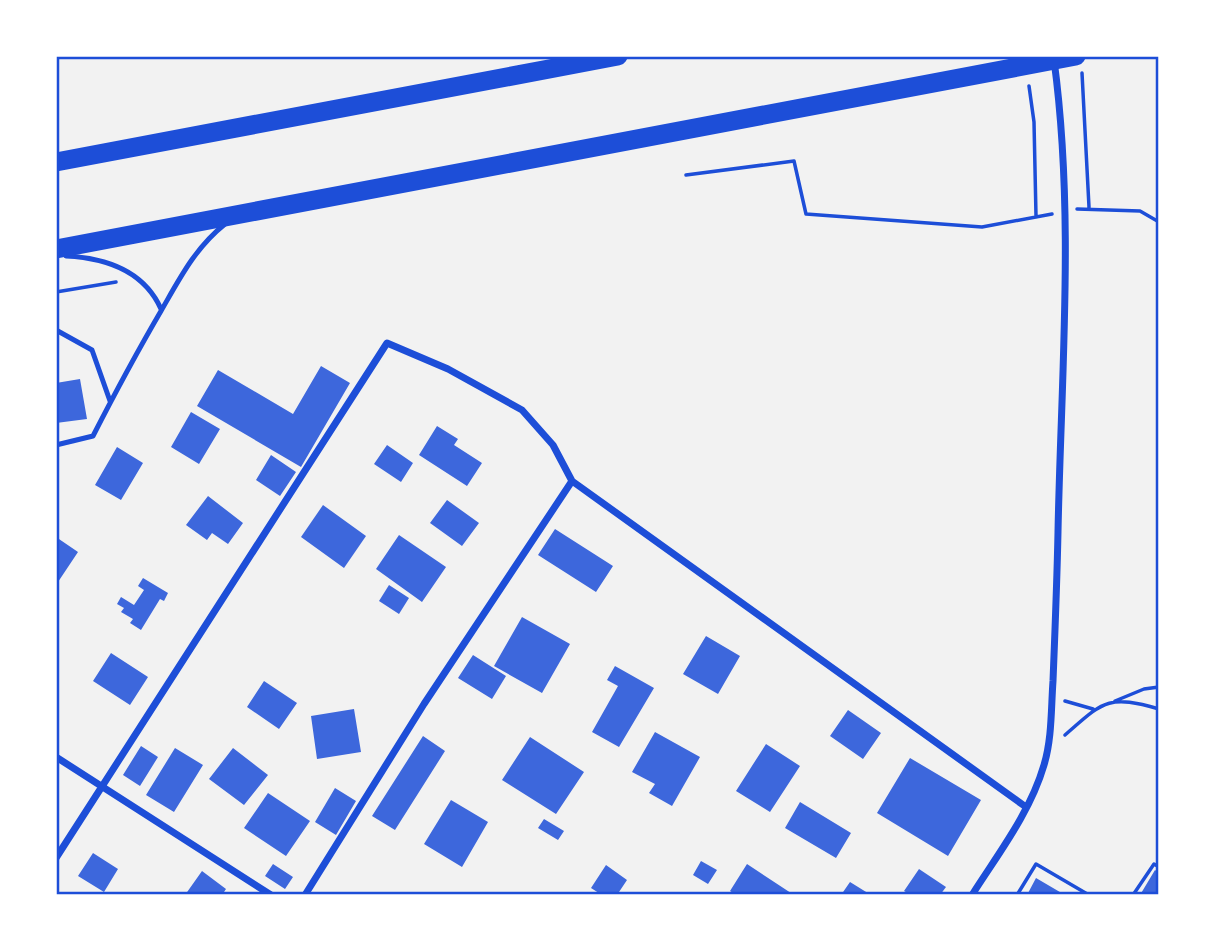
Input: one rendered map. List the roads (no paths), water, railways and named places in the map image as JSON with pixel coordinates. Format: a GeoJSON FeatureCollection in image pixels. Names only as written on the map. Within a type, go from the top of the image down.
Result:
{"type":"FeatureCollection","features":[{"type":"Feature","properties":{"kind":"highway"},"geometry":{"type":"LineString","coordinates":[[56,162],[618,56]]}},
{"type":"Feature","properties":{"kind":"highway"},"geometry":{"type":"LineString","coordinates":[[56,249],[1079,63]]}},
{"type":"Feature","properties":{"kind":"street"},"geometry":{"type":"LineString","coordinates":[[972,895],[1026,807],[1044,764],[1047,747],[1058,595],[1064,212],[1062,138],[1053,56]]}},
{"type":"Feature","properties":{"kind":"street"},"geometry":{"type":"LineString","coordinates":[[56,858],[104,788],[387,343],[448,369],[522,410],[553,444],[572,481],[1026,807]]}},
{"type":"Feature","properties":{"kind":"street"},"geometry":{"type":"LineString","coordinates":[[305,895],[424,704],[572,481]]}},
{"type":"Feature","properties":{"kind":"street"},"geometry":{"type":"LineString","coordinates":[[56,757],[271,895]]}},
{"type":"Feature","properties":{"kind":"lane"},"geometry":{"type":"LineString","coordinates":[[56,445],[93,436],[161,309],[197,249],[226,223],[243,214]]}},
{"type":"Feature","properties":{"kind":"lane"},"geometry":{"type":"LineString","coordinates":[[56,255],[105,261],[134,274],[149,287],[161,309]]}},
{"type":"Feature","properties":{"kind":"lane"},"geometry":{"type":"LineString","coordinates":[[56,330],[92,349],[110,401]]}}]}
